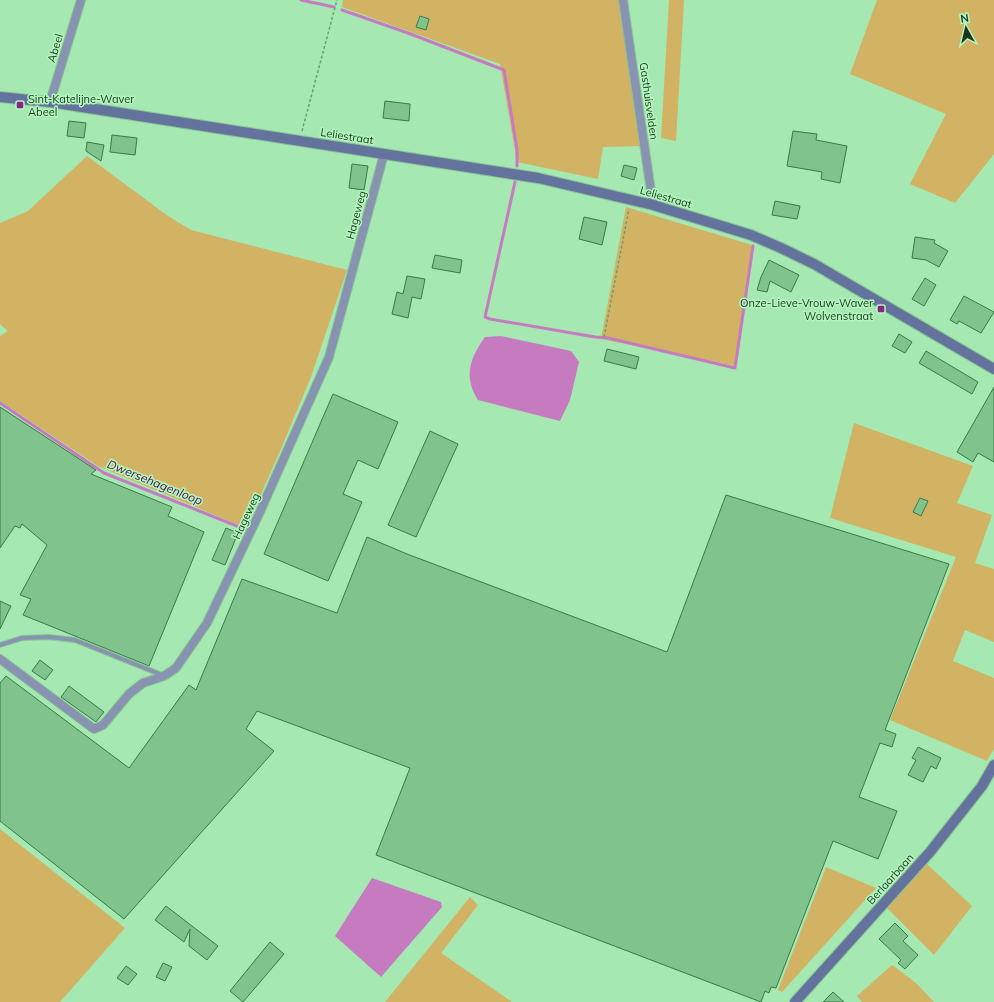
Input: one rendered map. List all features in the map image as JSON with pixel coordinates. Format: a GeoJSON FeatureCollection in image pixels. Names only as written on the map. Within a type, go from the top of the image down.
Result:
{"type":"FeatureCollection","features":[{"type":"Feature","properties":{"kind":"street","name":"Abeel"},"geometry":{"type":"LineString","coordinates":[[50,102],[81,0]]}},
{"type":"Feature","properties":{"kind":"street","name":"Gasthuisvelden"},"geometry":{"type":"LineString","coordinates":[[623,0],[653,205]]}},
{"type":"Feature","properties":{"kind":"street","name":"Leliestraat"},"geometry":{"type":"LineString","coordinates":[[0,97],[50,102],[538,178],[653,205],[751,235],[788,251],[814,264],[993,365]]}},
{"type":"Feature","properties":{"kind":"street","name":"Hageweg"},"geometry":{"type":"LineString","coordinates":[[0,659],[94,729],[103,725],[130,694],[143,683],[164,676],[176,668],[183,660],[208,623],[259,514],[329,357],[384,154]]}},
{"type":"Feature","properties":{"kind":"street","name":"Berlaarbaan"},"geometry":{"type":"LineString","coordinates":[[795,1002],[930,852],[982,786],[994,765]]}},
{"type":"Feature","properties":{"kind":"lane"},"geometry":{"type":"LineString","coordinates":[[0,645],[22,638],[49,637],[75,640],[164,676]]}},
{"type":"Feature","properties":{"kind":"path"},"geometry":{"type":"LineString","coordinates":[[299,141],[337,0]]}},
{"type":"Feature","properties":{"kind":"path"},"geometry":{"type":"LineString","coordinates":[[604,337],[631,200]]}},
{"type":"Feature","properties":{"kind":"shaded area"},"geometry":{"type":"Polygon","coordinates":[[[343,0],[619,0],[642,146],[603,147],[598,179],[517,162],[500,64],[342,7],[343,0]]]}},
{"type":"Feature","properties":{"kind":"shaded area"},"geometry":{"type":"Polygon","coordinates":[[[669,0],[684,0],[676,141],[661,138],[669,0]]]}},
{"type":"Feature","properties":{"kind":"shaded area"},"geometry":{"type":"Polygon","coordinates":[[[877,0],[994,0],[994,154],[955,203],[910,184],[946,114],[850,74],[877,0]]]}},
{"type":"Feature","properties":{"kind":"shaded area"},"geometry":{"type":"Polygon","coordinates":[[[87,156],[168,216],[191,230],[347,270],[311,377],[246,528],[98,466],[0,401],[0,336],[8,331],[0,324],[0,223],[28,211],[87,156]]]}},
{"type":"Feature","properties":{"kind":"shaded area"},"geometry":{"type":"Polygon","coordinates":[[[626,207],[752,245],[735,366],[601,339],[626,207]]]}},
{"type":"Feature","properties":{"kind":"shaded area"},"geometry":{"type":"Polygon","coordinates":[[[501,336],[571,351],[579,362],[570,400],[560,421],[478,400],[473,392],[471,383],[470,368],[472,360],[475,352],[485,337],[501,336]]]}},
{"type":"Feature","properties":{"kind":"shaded area"},"geometry":{"type":"Polygon","coordinates":[[[854,423],[973,466],[957,503],[992,515],[975,563],[994,569],[994,642],[965,630],[953,661],[994,678],[994,749],[987,761],[890,720],[956,557],[830,518],[854,423]]]}},
{"type":"Feature","properties":{"kind":"shaded area"},"geometry":{"type":"Polygon","coordinates":[[[0,829],[125,928],[60,1002],[0,1002],[0,829]]]}},
{"type":"Feature","properties":{"kind":"shaded area"},"geometry":{"type":"Polygon","coordinates":[[[927,864],[972,906],[934,955],[886,907],[927,864]]]}},
{"type":"Feature","properties":{"kind":"shaded area"},"geometry":{"type":"Polygon","coordinates":[[[826,867],[876,888],[782,992],[778,990],[826,867]]]}},
{"type":"Feature","properties":{"kind":"shaded area"},"geometry":{"type":"Polygon","coordinates":[[[372,878],[441,902],[442,907],[381,977],[335,936],[372,878]]]}},
{"type":"Feature","properties":{"kind":"shaded area"},"geometry":{"type":"Polygon","coordinates":[[[470,897],[478,905],[441,953],[512,1002],[385,1002],[470,897]]]}},
{"type":"Feature","properties":{"kind":"shaded area"},"geometry":{"type":"Polygon","coordinates":[[[892,965],[916,983],[934,1002],[862,1002],[857,996],[892,965]]]}},
{"type":"Feature","properties":{"kind":"building"},"geometry":{"type":"Polygon","coordinates":[[[420,16],[429,19],[426,30],[416,27],[420,16]]]}},
{"type":"Feature","properties":{"kind":"building"},"geometry":{"type":"Polygon","coordinates":[[[385,101],[410,104],[409,121],[383,118],[385,101]]]}},
{"type":"Feature","properties":{"kind":"building"},"geometry":{"type":"Polygon","coordinates":[[[69,121],[86,123],[84,138],[67,136],[69,121]]]}},
{"type":"Feature","properties":{"kind":"building"},"geometry":{"type":"Polygon","coordinates":[[[793,131],[817,134],[816,140],[847,146],[840,183],[821,179],[822,172],[787,166],[793,131]]]}},
{"type":"Feature","properties":{"kind":"building"},"geometry":{"type":"Polygon","coordinates":[[[112,135],[137,138],[135,155],[110,152],[112,135]]]}},
{"type":"Feature","properties":{"kind":"building"},"geometry":{"type":"Polygon","coordinates":[[[87,142],[104,145],[101,161],[86,151],[87,142]]]}},
{"type":"Feature","properties":{"kind":"building"},"geometry":{"type":"Polygon","coordinates":[[[352,164],[368,166],[364,190],[349,188],[352,164]]]}},
{"type":"Feature","properties":{"kind":"building"},"geometry":{"type":"Polygon","coordinates":[[[624,165],[637,168],[634,180],[621,176],[624,165]]]}},
{"type":"Feature","properties":{"kind":"building"},"geometry":{"type":"Polygon","coordinates":[[[775,201],[800,206],[797,219],[772,215],[775,201]]]}},
{"type":"Feature","properties":{"kind":"building"},"geometry":{"type":"Polygon","coordinates":[[[584,217],[607,222],[602,245],[579,239],[584,217]]]}},
{"type":"Feature","properties":{"kind":"building"},"geometry":{"type":"Polygon","coordinates":[[[915,237],[935,240],[934,243],[948,251],[939,267],[926,260],[912,258],[915,237]]]}},
{"type":"Feature","properties":{"kind":"building"},"geometry":{"type":"Polygon","coordinates":[[[435,255],[462,260],[460,273],[432,268],[435,255]]]}},
{"type":"Feature","properties":{"kind":"building"},"geometry":{"type":"Polygon","coordinates":[[[769,260],[799,275],[791,292],[770,281],[767,292],[757,290],[769,260]]]}},
{"type":"Feature","properties":{"kind":"building"},"geometry":{"type":"Polygon","coordinates":[[[407,276],[425,279],[421,299],[412,297],[408,318],[392,314],[397,292],[403,294],[407,276]]]}},
{"type":"Feature","properties":{"kind":"building"},"geometry":{"type":"Polygon","coordinates":[[[925,278],[936,285],[924,306],[912,299],[925,278]]]}},
{"type":"Feature","properties":{"kind":"building"},"geometry":{"type":"Polygon","coordinates":[[[964,296],[994,312],[981,333],[959,321],[957,324],[950,320],[964,296]]]}},
{"type":"Feature","properties":{"kind":"building"},"geometry":{"type":"Polygon","coordinates":[[[899,334],[912,342],[905,353],[892,346],[899,334]]]}},
{"type":"Feature","properties":{"kind":"building"},"geometry":{"type":"Polygon","coordinates":[[[607,349],[639,357],[636,369],[604,361],[607,349]]]}},
{"type":"Feature","properties":{"kind":"building"},"geometry":{"type":"Polygon","coordinates":[[[926,351],[978,382],[972,394],[919,363],[926,351]]]}},
{"type":"Feature","properties":{"kind":"building"},"geometry":{"type":"Polygon","coordinates":[[[994,387],[994,462],[978,453],[973,462],[957,452],[994,387]]]}},
{"type":"Feature","properties":{"kind":"building"},"geometry":{"type":"Polygon","coordinates":[[[333,394],[398,422],[378,469],[358,460],[343,494],[362,502],[328,581],[264,554],[333,394]]]}},
{"type":"Feature","properties":{"kind":"building"},"geometry":{"type":"Polygon","coordinates":[[[0,407],[96,470],[91,474],[172,507],[168,516],[204,532],[149,666],[23,615],[31,599],[20,595],[47,545],[22,524],[20,528],[15,526],[0,548],[0,407]]]}},
{"type":"Feature","properties":{"kind":"building"},"geometry":{"type":"Polygon","coordinates":[[[430,431],[458,444],[416,537],[388,525],[430,431]]]}},
{"type":"Feature","properties":{"kind":"building"},"geometry":{"type":"Polygon","coordinates":[[[726,495],[949,564],[885,730],[896,734],[892,747],[880,743],[859,797],[897,811],[878,859],[833,841],[776,988],[771,987],[769,993],[765,991],[761,1002],[376,855],[410,768],[257,711],[246,729],[274,751],[124,919],[0,821],[0,683],[6,676],[129,768],[189,685],[196,690],[242,579],[337,613],[367,537],[407,554],[667,652],[726,495]]]}},
{"type":"Feature","properties":{"kind":"building"},"geometry":{"type":"Polygon","coordinates":[[[920,498],[928,501],[921,516],[913,512],[920,498]]]}},
{"type":"Feature","properties":{"kind":"building"},"geometry":{"type":"Polygon","coordinates":[[[226,528],[238,533],[225,565],[212,560],[226,528]]]}},
{"type":"Feature","properties":{"kind":"building"},"geometry":{"type":"Polygon","coordinates":[[[0,601],[11,606],[0,629],[0,601]]]}},
{"type":"Feature","properties":{"kind":"building"},"geometry":{"type":"Polygon","coordinates":[[[40,660],[53,670],[45,680],[32,671],[40,660]]]}},
{"type":"Feature","properties":{"kind":"building"},"geometry":{"type":"Polygon","coordinates":[[[69,686],[104,712],[96,722],[61,697],[69,686]]]}},
{"type":"Feature","properties":{"kind":"building"},"geometry":{"type":"Polygon","coordinates":[[[918,747],[941,758],[936,769],[931,766],[923,782],[908,775],[916,760],[912,758],[918,747]]]}},
{"type":"Feature","properties":{"kind":"building"},"geometry":{"type":"Polygon","coordinates":[[[166,906],[218,946],[207,960],[189,946],[190,929],[184,942],[155,920],[166,906]]]}},
{"type":"Feature","properties":{"kind":"building"},"geometry":{"type":"Polygon","coordinates":[[[895,923],[908,936],[903,941],[918,955],[905,969],[898,963],[901,960],[879,939],[895,923]]]}},
{"type":"Feature","properties":{"kind":"building"},"geometry":{"type":"Polygon","coordinates":[[[270,942],[284,954],[243,1002],[230,991],[270,942]]]}},
{"type":"Feature","properties":{"kind":"building"},"geometry":{"type":"Polygon","coordinates":[[[163,963],[172,967],[165,981],[156,977],[163,963]]]}},
{"type":"Feature","properties":{"kind":"building"},"geometry":{"type":"Polygon","coordinates":[[[126,966],[137,974],[128,985],[117,978],[126,966]]]}},
{"type":"Feature","properties":{"kind":"building"},"geometry":{"type":"Polygon","coordinates":[[[833,992],[844,1002],[823,1002],[833,992]]]}},
{"type":"Feature","properties":{"kind":"waterway"},"geometry":{"type":"LineString","coordinates":[[301,0],[334,7]]}},
{"type":"Feature","properties":{"kind":"waterway"},"geometry":{"type":"LineString","coordinates":[[342,10],[408,33],[504,70],[517,149],[517,166]]}},
{"type":"Feature","properties":{"kind":"waterway"},"geometry":{"type":"LineString","coordinates":[[515,182],[485,317],[490,319],[608,338],[735,368],[753,246]]}},
{"type":"Feature","properties":{"kind":"waterway","name":"Dwersehagenloop"},"geometry":{"type":"LineString","coordinates":[[0,403],[104,473],[247,530]]}},
{"type":"Feature","properties":{"kind":"place","name":"Sint-Katelijne-Waver Abeel"},"geometry":{"type":"Point","coordinates":[20,105]}},
{"type":"Feature","properties":{"kind":"place","name":"Onze-Lieve-Vrouw-Waver Wolvenstraat"},"geometry":{"type":"Point","coordinates":[881,309]}}]}
